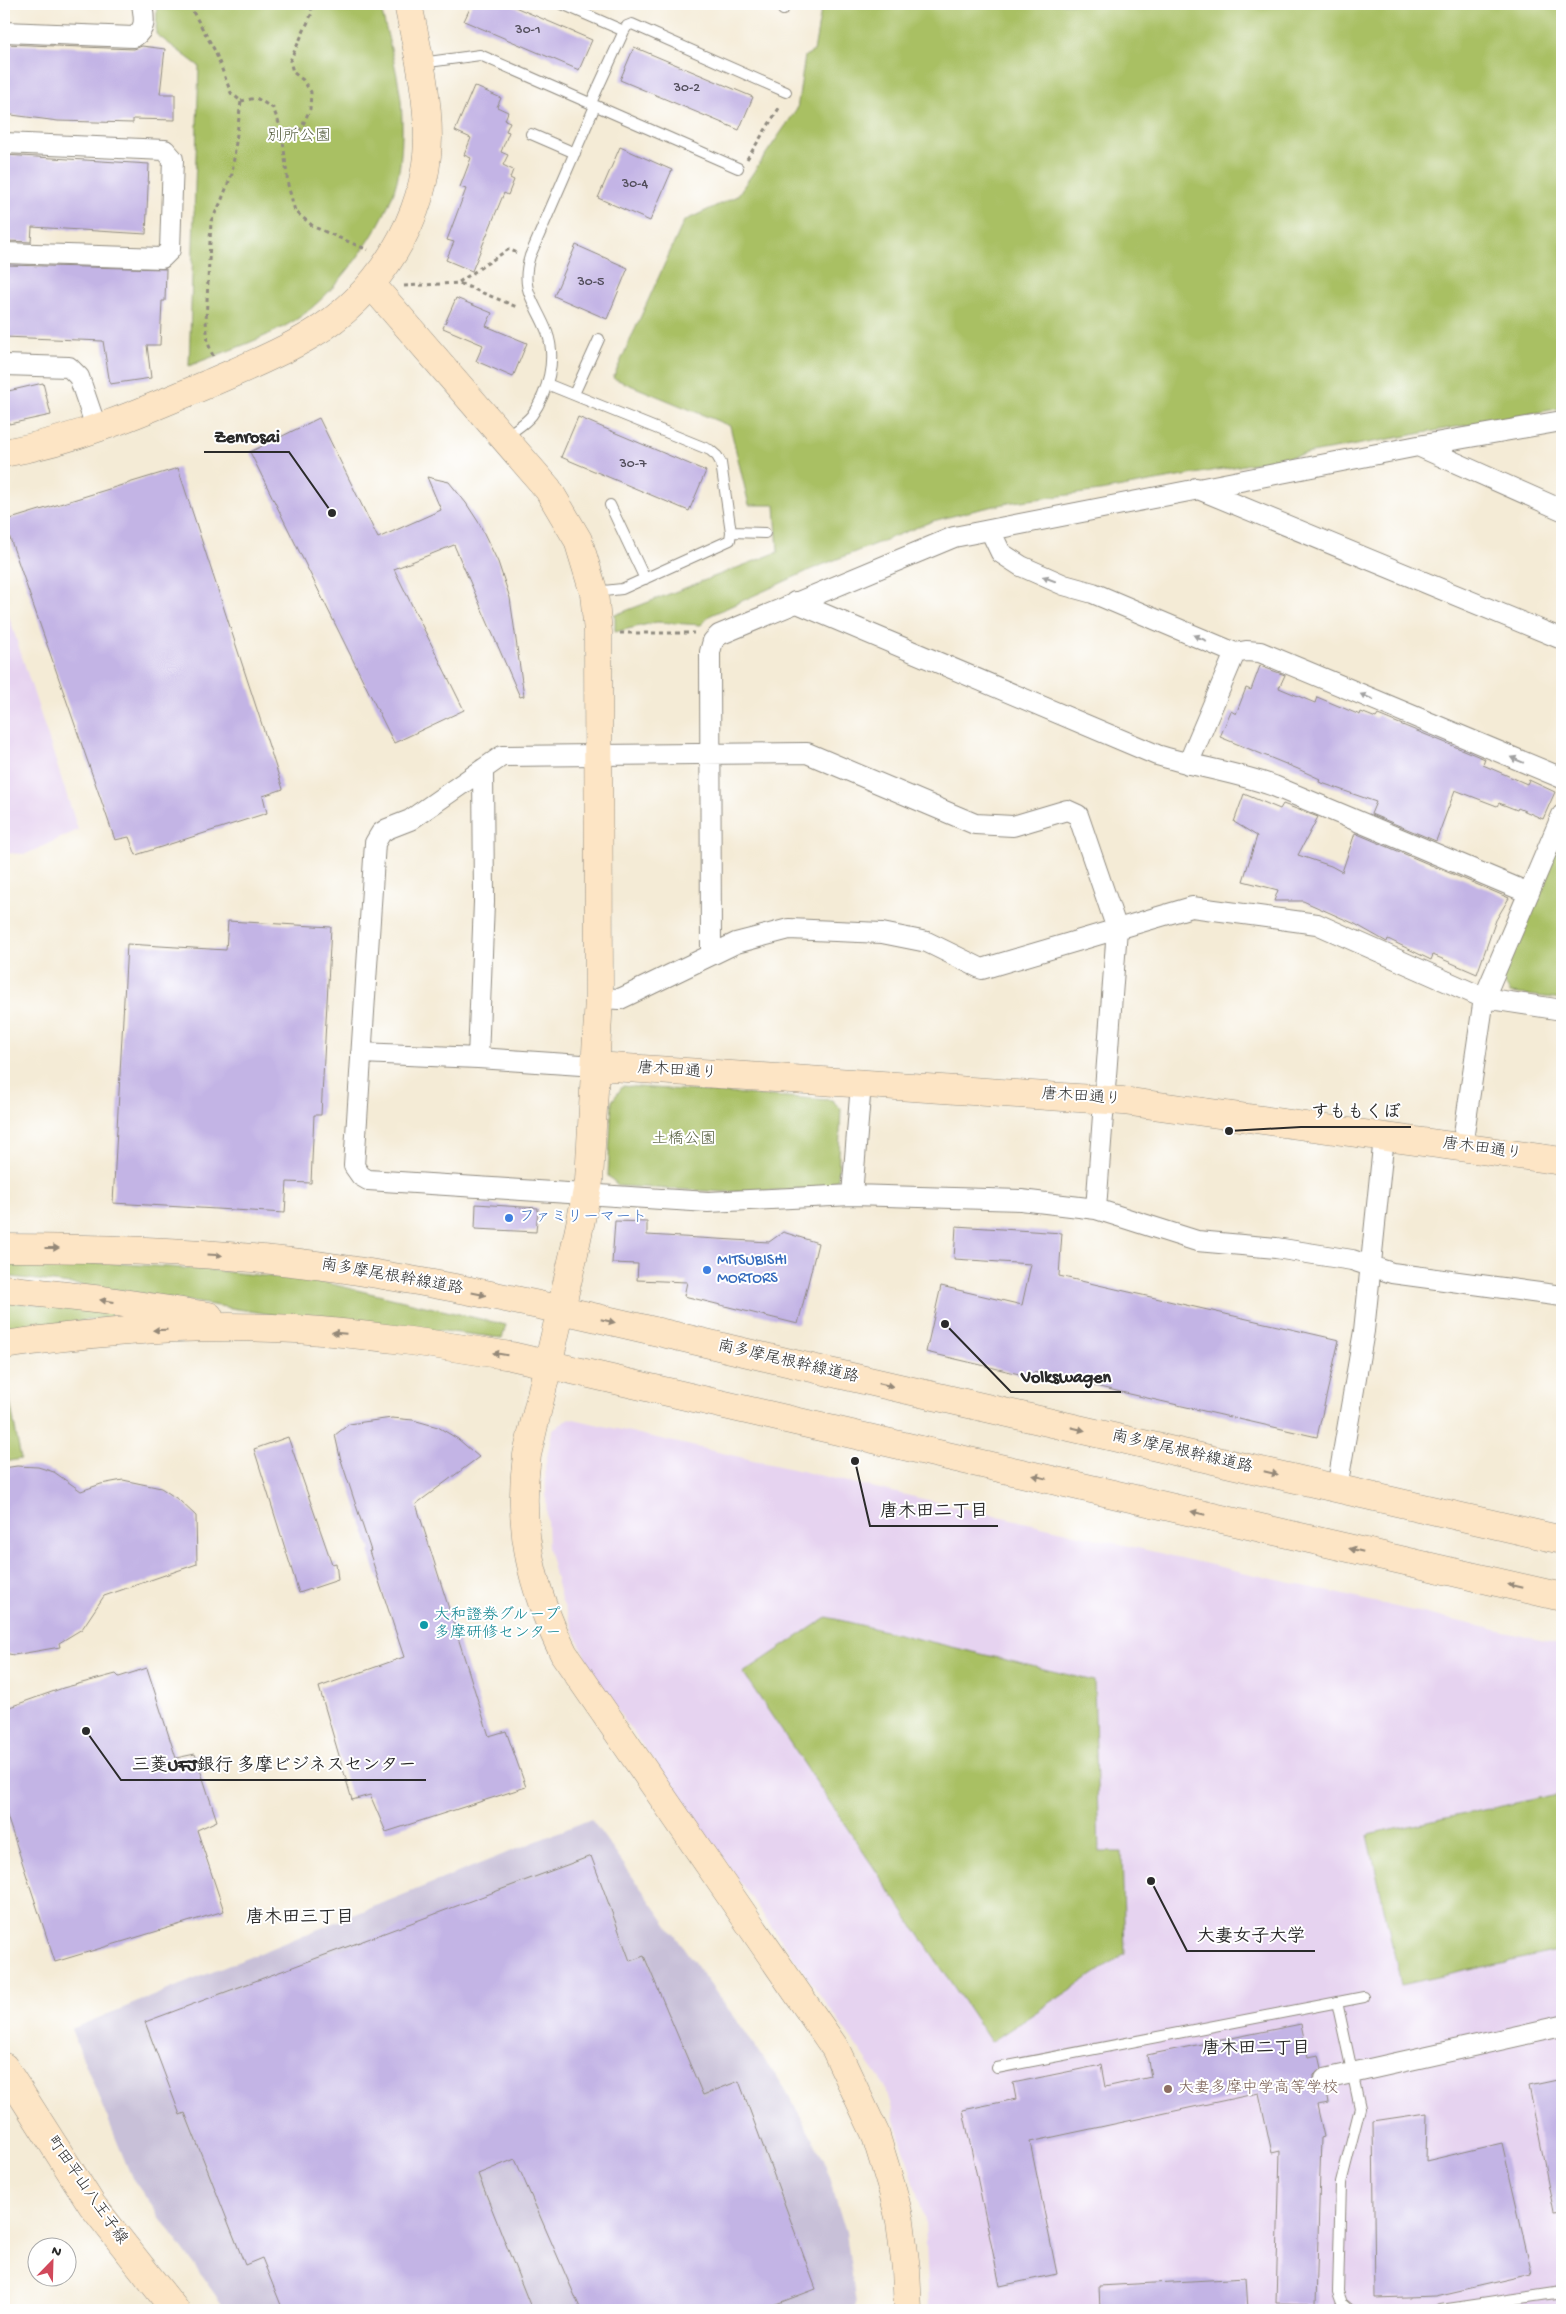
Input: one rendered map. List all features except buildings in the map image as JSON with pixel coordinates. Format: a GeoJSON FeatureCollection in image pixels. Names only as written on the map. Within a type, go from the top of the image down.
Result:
{"type":"FeatureCollection","features":[{"type":"Feature","properties":{"kind":"street"},"geometry":{"type":"LineString","coordinates":[[4,32],[134,36],[141,32],[144,26],[142,4]]}},
{"type":"Feature","properties":{"kind":"street"},"geometry":{"type":"LineString","coordinates":[[4,453],[97,430],[278,354],[334,319],[371,284],[395,251],[412,216],[419,193],[428,139],[426,98],[408,4]]}},
{"type":"Feature","properties":{"kind":"street"},"geometry":{"type":"LineString","coordinates":[[4,144],[165,150],[173,159],[170,250],[162,258],[4,253]]}},
{"type":"Feature","properties":{"kind":"street"},"geometry":{"type":"LineString","coordinates":[[371,284],[548,489],[572,527],[594,592],[598,632],[599,998],[596,1066],[587,1194],[527,1455],[524,1480],[524,1516],[527,1547],[546,1618],[564,1654],[835,2048],[875,2133],[893,2192],[901,2230],[908,2310]]}},
{"type":"Feature","properties":{"kind":"street"},"geometry":{"type":"LineString","coordinates":[[4,365],[69,368],[79,378],[97,430]]}},
{"type":"Feature","properties":{"kind":"street"},"geometry":{"type":"LineString","coordinates":[[711,955],[710,652],[713,642],[719,635],[954,537],[1196,488],[1562,421]]}},
{"type":"Feature","properties":{"kind":"street"},"geometry":{"type":"LineString","coordinates":[[1418,446],[1562,510]]}},
{"type":"Feature","properties":{"kind":"street"},"geometry":{"type":"LineString","coordinates":[[1196,488],[1562,639]]}},
{"type":"Feature","properties":{"kind":"street"},"geometry":{"type":"LineString","coordinates":[[990,530],[1001,553],[1021,566],[1094,594],[1235,653],[1260,652],[1562,778]]}},
{"type":"Feature","properties":{"kind":"street"},"geometry":{"type":"LineString","coordinates":[[795,602],[1157,755],[1188,764],[1253,778],[1529,893]]}},
{"type":"Feature","properties":{"kind":"street"},"geometry":{"type":"LineString","coordinates":[[1188,764],[1235,653]]}},
{"type":"Feature","properties":{"kind":"street"},"geometry":{"type":"LineString","coordinates":[[1096,1209],[1117,929],[1078,815],[1067,810],[1013,826],[975,824],[807,753],[502,756],[410,820],[387,829],[375,843],[354,1166],[361,1176],[368,1180],[708,1202],[852,1194],[1021,1200],[1096,1209],[1197,1241],[1276,1248],[1352,1260],[1392,1273],[1562,1296]]}},
{"type":"Feature","properties":{"kind":"street"},"geometry":{"type":"LineString","coordinates":[[478,1058],[484,902],[483,769]]}},
{"type":"Feature","properties":{"kind":"street"},"geometry":{"type":"LineString","coordinates":[[1462,1148],[1484,998],[1562,814]]}},
{"type":"Feature","properties":{"kind":"street"},"geometry":{"type":"LineString","coordinates":[[599,998],[620,999],[736,943],[790,928],[882,933],[927,942],[982,969],[1192,907],[1317,924],[1484,998],[1562,1010]]}},
{"type":"Feature","properties":{"kind":"street"},"geometry":{"type":"LineString","coordinates":[[361,1053],[596,1066]]}},
{"type":"Feature","properties":{"kind":"street","name":"唐木田通り"},"geometry":{"type":"LineString","coordinates":[[596,1066],[1132,1102],[1562,1161]]}},
{"type":"Feature","properties":{"kind":"street"},"geometry":{"type":"LineString","coordinates":[[852,1194],[860,1084]]}},
{"type":"Feature","properties":{"kind":"street"},"geometry":{"type":"LineString","coordinates":[[1337,1488],[1364,1331],[1384,1137]]}},
{"type":"Feature","properties":{"kind":"street","name":"南多摩尾根幹線道路"},"geometry":{"type":"LineString","coordinates":[[4,1248],[92,1248],[254,1258],[423,1282],[560,1311],[1562,1540]]}},
{"type":"Feature","properties":{"kind":"street"},"geometry":{"type":"LineString","coordinates":[[4,1289],[112,1302],[294,1329],[438,1345],[548,1363],[1562,1597]]}},
{"type":"Feature","properties":{"kind":"street"},"geometry":{"type":"LineString","coordinates":[[4,1345],[135,1331],[209,1328],[294,1329]]}},
{"type":"Feature","properties":{"kind":"street"},"geometry":{"type":"LineString","coordinates":[[1324,2079],[1562,2026]]}},
{"type":"Feature","properties":{"kind":"street","name":"町田平山八王子線"},"geometry":{"type":"LineString","coordinates":[[4,2068],[92,2206],[175,2310]]}},
{"type":"Feature","properties":{"kind":"lane"},"geometry":{"type":"LineString","coordinates":[[562,4],[624,31]]}},
{"type":"Feature","properties":{"kind":"lane"},"geometry":{"type":"LineString","coordinates":[[504,438],[531,415],[547,384],[551,360],[550,342],[544,325],[531,300],[526,270],[530,256],[627,26],[632,24],[786,92]]}},
{"type":"Feature","properties":{"kind":"lane"},"geometry":{"type":"LineString","coordinates":[[420,63],[480,55],[738,168]]}},
{"type":"Feature","properties":{"kind":"lane"},"geometry":{"type":"LineString","coordinates":[[531,134],[575,153]]}},
{"type":"Feature","properties":{"kind":"lane"},"geometry":{"type":"LineString","coordinates":[[574,394],[599,339]]}},
{"type":"Feature","properties":{"kind":"lane"},"geometry":{"type":"LineString","coordinates":[[547,384],[710,450],[721,463],[731,532],[730,540],[622,589],[594,592]]}},
{"type":"Feature","properties":{"kind":"lane"},"geometry":{"type":"LineString","coordinates":[[610,505],[645,579]]}},
{"type":"Feature","properties":{"kind":"lane"},"geometry":{"type":"LineString","coordinates":[[731,532],[765,532]]}},
{"type":"Feature","properties":{"kind":"lane"},"geometry":{"type":"LineString","coordinates":[[997,2068],[1364,1997]]}},
{"type":"Feature","properties":{"kind":"lane"},"geometry":{"type":"LineString","coordinates":[[1336,2002],[1360,2108],[1341,2183],[1338,2292],[1342,2303],[1350,2310]]}},
{"type":"Feature","properties":{"kind":"lane"},"geometry":{"type":"LineString","coordinates":[[1441,2310],[1562,2292]]}},
{"type":"Feature","properties":{"kind":"path"},"geometry":{"type":"LineString","coordinates":[[191,4],[192,10],[215,51],[231,92],[241,101]]}},
{"type":"Feature","properties":{"kind":"path"},"geometry":{"type":"LineString","coordinates":[[282,131],[301,128],[310,109],[312,92],[303,80],[293,72],[290,60],[312,14],[311,4]]}},
{"type":"Feature","properties":{"kind":"path"},"geometry":{"type":"LineString","coordinates":[[738,168],[741,170],[781,104],[786,92]]}},
{"type":"Feature","properties":{"kind":"path"},"geometry":{"type":"LineString","coordinates":[[241,101],[256,98],[273,108],[282,131],[288,185],[295,211],[314,227],[373,252]]}},
{"type":"Feature","properties":{"kind":"path"},"geometry":{"type":"LineString","coordinates":[[215,360],[208,343],[206,321],[211,221],[232,174],[241,101]]}},
{"type":"Feature","properties":{"kind":"path"},"geometry":{"type":"LineString","coordinates":[[459,283],[509,249],[518,253]]}},
{"type":"Feature","properties":{"kind":"path"},"geometry":{"type":"LineString","coordinates":[[416,286],[459,283],[520,308]]}},
{"type":"Feature","properties":{"kind":"path"},"geometry":{"type":"LineString","coordinates":[[611,633],[698,633],[713,642]]}},
{"type":"Feature","properties":{"kind":"shaded area"},"geometry":{"type":"Polygon","coordinates":[[[4,601],[78,830],[26,854],[4,853],[4,601]]]}},
{"type":"Feature","properties":{"kind":"shaded area"},"geometry":{"type":"Polygon","coordinates":[[[569,1418],[1562,1645],[1562,2310],[929,2310],[925,2220],[885,2086],[593,1676],[561,1599],[548,1548],[545,1467],[552,1431],[569,1418]]]}},
{"type":"Feature","properties":{"kind":"shaded area"},"geometry":{"type":"Polygon","coordinates":[[[591,1819],[784,2087],[824,2160],[846,2233],[856,2304],[854,2310],[226,2310],[132,2178],[71,2029],[591,1819]]]}},
{"type":"Feature","properties":{"kind":"green space","name":"別所公園"},"geometry":{"type":"Polygon","coordinates":[[[157,4],[380,4],[401,100],[402,146],[394,191],[378,225],[341,279],[312,308],[297,319],[258,339],[189,366],[199,66],[156,34],[157,4]]]}},
{"type":"Feature","properties":{"kind":"green space"},"geometry":{"type":"Polygon","coordinates":[[[822,4],[1562,4],[1562,408],[1100,491],[1013,502],[972,511],[933,521],[812,569],[709,616],[701,625],[657,622],[615,632],[615,615],[778,552],[775,505],[749,505],[730,426],[613,378],[684,221],[737,196],[797,109],[805,56],[814,51],[822,4]]]}},
{"type":"Feature","properties":{"kind":"green space"},"geometry":{"type":"Polygon","coordinates":[[[1562,835],[1562,999],[1510,993],[1501,977],[1562,835]]]}},
{"type":"Feature","properties":{"kind":"green space","name":"土橋公園"},"geometry":{"type":"Polygon","coordinates":[[[623,1086],[832,1100],[841,1109],[838,1179],[826,1189],[724,1192],[619,1186],[608,1176],[612,1101],[623,1086]]]}},
{"type":"Feature","properties":{"kind":"green space"},"geometry":{"type":"Polygon","coordinates":[[[110,1263],[211,1270],[327,1283],[506,1325],[502,1338],[410,1327],[300,1319],[119,1290],[4,1276],[4,1265],[110,1263]]]}},
{"type":"Feature","properties":{"kind":"green space"},"geometry":{"type":"Polygon","coordinates":[[[4,1301],[111,1312],[112,1317],[4,1331],[4,1301]]]}},
{"type":"Feature","properties":{"kind":"green space"},"geometry":{"type":"Polygon","coordinates":[[[4,1381],[6,1381],[21,1459],[4,1462],[4,1381]]]}},
{"type":"Feature","properties":{"kind":"green space"},"geometry":{"type":"Polygon","coordinates":[[[827,1617],[1094,1681],[1099,1852],[1122,1852],[1125,1953],[991,2042],[743,1673],[827,1617]]]}},
{"type":"Feature","properties":{"kind":"green space"},"geometry":{"type":"Polygon","coordinates":[[[1562,1793],[1562,1950],[1401,1985],[1368,1835],[1562,1793]]]}},
{"type":"Feature","properties":{"kind":"place","name":"Zenrosai"},"geometry":{"type":"Point","coordinates":[332,513]}},
{"type":"Feature","properties":{"kind":"place","name":"すももくぼ"},"geometry":{"type":"Point","coordinates":[1229,1131]}},
{"type":"Feature","properties":{"kind":"place","name":"ファミリーマート"},"geometry":{"type":"Point","coordinates":[509,1218]}},
{"type":"Feature","properties":{"kind":"place","name":"MITSUBISHI MORTORS"},"geometry":{"type":"Point","coordinates":[707,1270]}},
{"type":"Feature","properties":{"kind":"place","name":"Volkswagen"},"geometry":{"type":"Point","coordinates":[945,1324]}},
{"type":"Feature","properties":{"kind":"place","name":"唐木田二丁目"},"geometry":{"type":"Point","coordinates":[855,1461]}},
{"type":"Feature","properties":{"kind":"place","name":"大和證券グループ 多摩研修センター"},"geometry":{"type":"Point","coordinates":[424,1625]}},
{"type":"Feature","properties":{"kind":"place","name":"三菱UFJ銀行 多摩ビジネスセンター"},"geometry":{"type":"Point","coordinates":[86,1731]}},
{"type":"Feature","properties":{"kind":"place","name":"大妻女子大学"},"geometry":{"type":"Point","coordinates":[1151,1881]}},
{"type":"Feature","properties":{"kind":"place","name":"大妻多摩中学高等学校"},"geometry":{"type":"Point","coordinates":[1168,2089]}},
{"type":"Feature","properties":{"kind":"district","name":"唐木田三丁目"},"geometry":{"type":"Point","coordinates":[300,1918]}},
{"type":"Feature","properties":{"kind":"district","name":"唐木田二丁目"},"geometry":{"type":"Point","coordinates":[1256,2049]}}]}
